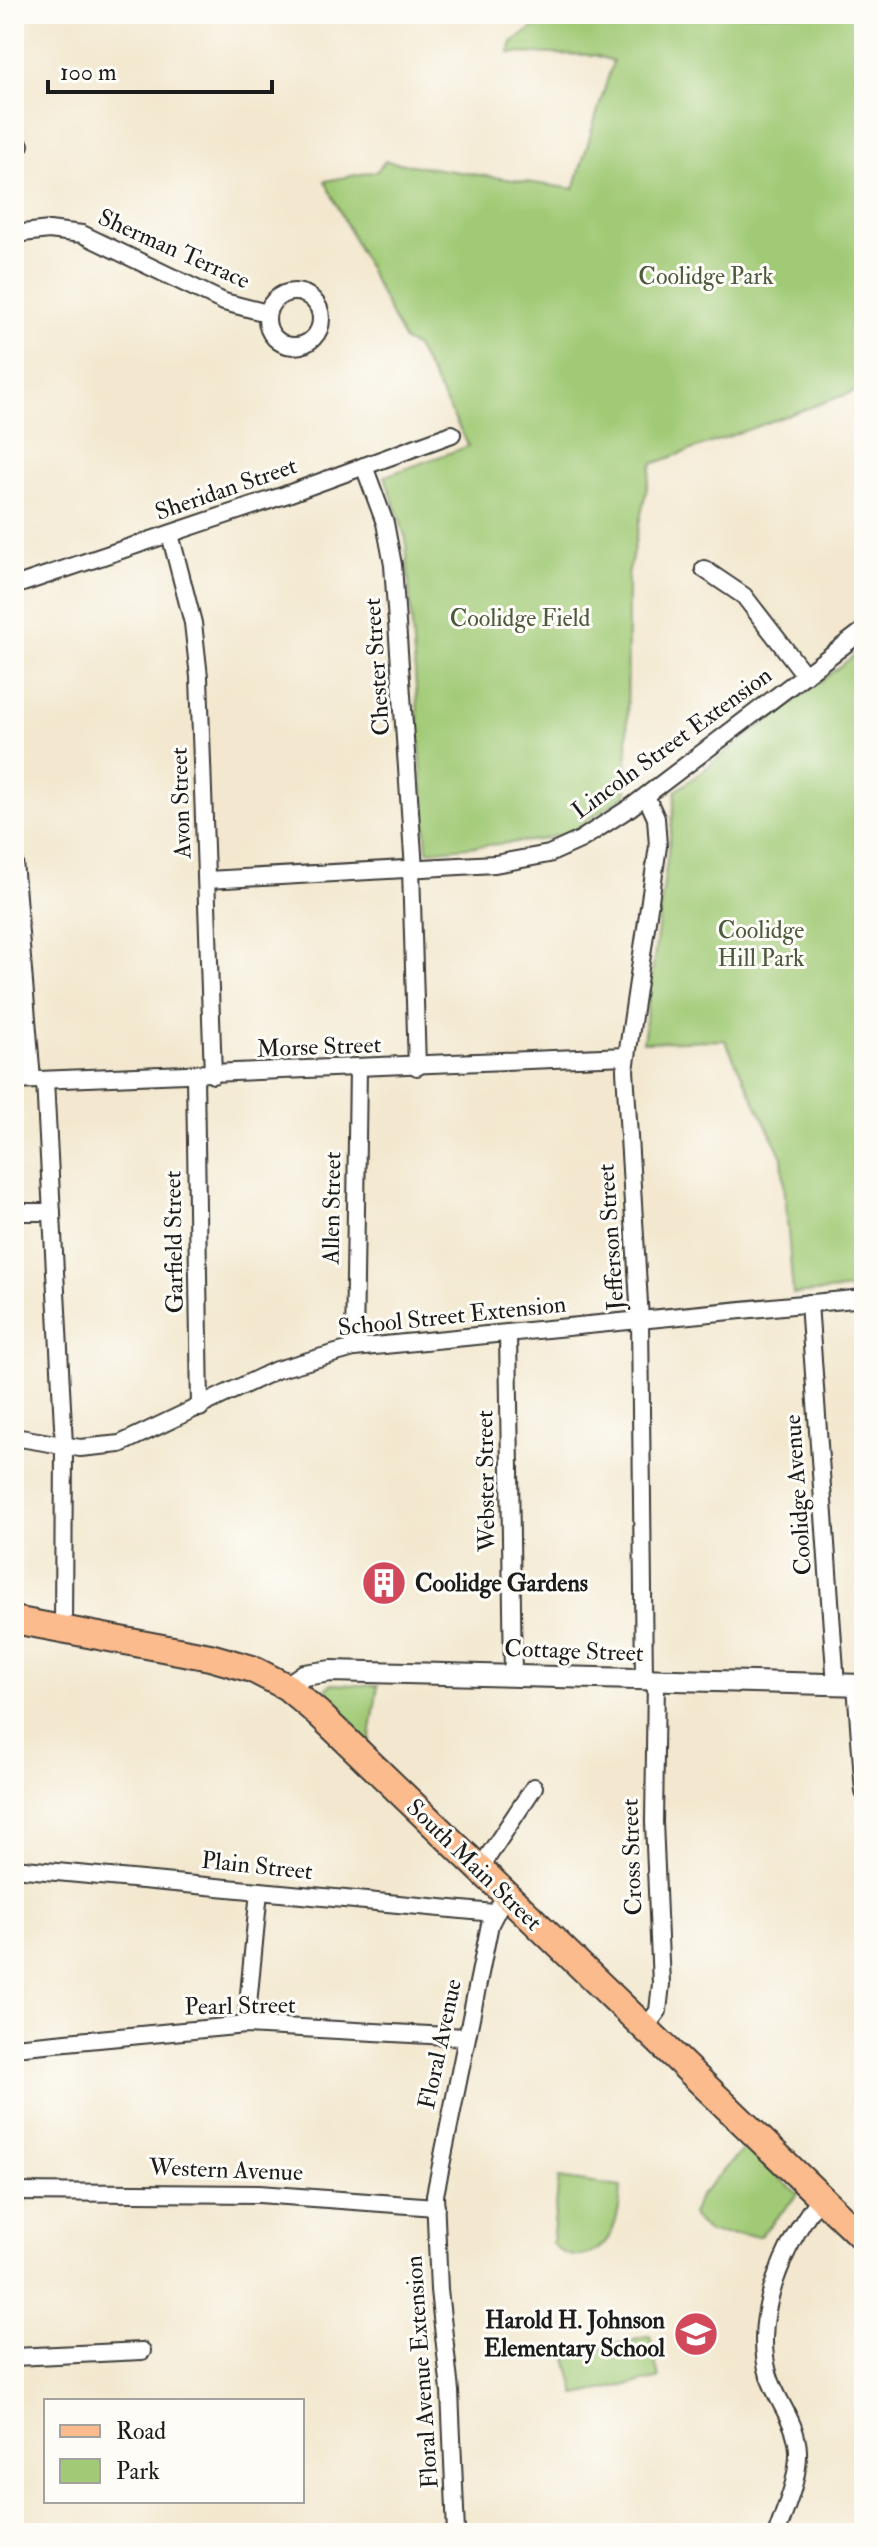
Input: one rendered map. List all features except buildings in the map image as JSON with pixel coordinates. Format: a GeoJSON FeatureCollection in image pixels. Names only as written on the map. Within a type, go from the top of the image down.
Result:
{"type":"FeatureCollection","features":[{"type":"Feature","properties":{"kind":"main road","name":"South Main Street"},"geometry":{"type":"LineString","coordinates":[[14,1620],[210,1657],[252,1669],[287,1687],[319,1714],[479,1870],[499,1904],[645,2028],[864,2239]]}},
{"type":"Feature","properties":{"kind":"street","name":"Sherman Terrace"},"geometry":{"type":"LineString","coordinates":[[14,234],[49,230],[82,234],[224,302],[267,313]]}},
{"type":"Feature","properties":{"kind":"street","name":"Sheridan Street"},"geometry":{"type":"LineString","coordinates":[[14,586],[452,434]]}},
{"type":"Feature","properties":{"kind":"street","name":"Chester Street"},"geometry":{"type":"LineString","coordinates":[[364,466],[385,523],[393,565],[413,869],[417,1067]]}},
{"type":"Feature","properties":{"kind":"street","name":"Avon Street"},"geometry":{"type":"LineString","coordinates":[[170,534],[197,649],[213,1075]]}},
{"type":"Feature","properties":{"kind":"street"},"geometry":{"type":"LineString","coordinates":[[704,569],[744,596],[805,675]]}},
{"type":"Feature","properties":{"kind":"street","name":"Lincoln Street Extension"},"geometry":{"type":"LineString","coordinates":[[207,880],[495,864],[549,854],[588,836],[646,796],[864,630]]}},
{"type":"Feature","properties":{"kind":"street","name":"Jefferson Street"},"geometry":{"type":"LineString","coordinates":[[646,796],[656,818],[658,846],[645,948],[626,1056],[640,1320],[650,1679]]}},
{"type":"Feature","properties":{"kind":"street"},"geometry":{"type":"LineString","coordinates":[[14,861],[52,1212],[64,1445],[63,1629]]}},
{"type":"Feature","properties":{"kind":"street","name":"Morse Street"},"geometry":{"type":"LineString","coordinates":[[14,1081],[417,1067],[626,1056]]}},
{"type":"Feature","properties":{"kind":"street","name":"Allen Street"},"geometry":{"type":"LineString","coordinates":[[354,1348],[358,1069]]}},
{"type":"Feature","properties":{"kind":"street","name":"Garfield Street"},"geometry":{"type":"LineString","coordinates":[[195,1075],[200,1408]]}},
{"type":"Feature","properties":{"kind":"street"},"geometry":{"type":"LineString","coordinates":[[14,1212],[52,1212]]}},
{"type":"Feature","properties":{"kind":"street","name":"School Street Extension"},"geometry":{"type":"LineString","coordinates":[[14,1437],[93,1448],[120,1444],[276,1370],[354,1348],[864,1298]]}},
{"type":"Feature","properties":{"kind":"street","name":"Coolidge Avenue"},"geometry":{"type":"LineString","coordinates":[[809,1303],[864,1792]]}},
{"type":"Feature","properties":{"kind":"street","name":"Webster Street"},"geometry":{"type":"LineString","coordinates":[[508,1333],[513,1676]]}},
{"type":"Feature","properties":{"kind":"street","name":"Cottage Street"},"geometry":{"type":"LineString","coordinates":[[287,1687],[304,1675],[325,1671],[852,1685]]}},
{"type":"Feature","properties":{"kind":"street","name":"Cross Street"},"geometry":{"type":"LineString","coordinates":[[645,2028],[658,2011],[661,1984],[650,1679]]}},
{"type":"Feature","properties":{"kind":"street"},"geometry":{"type":"LineString","coordinates":[[479,1870],[534,1787]]}},
{"type":"Feature","properties":{"kind":"street","name":"Plain Street"},"geometry":{"type":"LineString","coordinates":[[14,1868],[259,1891],[499,1904]]}},
{"type":"Feature","properties":{"kind":"street"},"geometry":{"type":"LineString","coordinates":[[246,2025],[259,1891]]}},
{"type":"Feature","properties":{"kind":"street","name":"Floral Avenue"},"geometry":{"type":"LineString","coordinates":[[436,2207],[438,2171],[466,2037],[499,1904]]}},
{"type":"Feature","properties":{"kind":"street","name":"Pearl Street"},"geometry":{"type":"LineString","coordinates":[[14,2047],[246,2025],[466,2037]]}},
{"type":"Feature","properties":{"kind":"street","name":"Western Avenue"},"geometry":{"type":"LineString","coordinates":[[14,2192],[244,2193],[436,2207]]}},
{"type":"Feature","properties":{"kind":"street"},"geometry":{"type":"LineString","coordinates":[[777,2533],[794,2486],[798,2454],[793,2426],[773,2385],[766,2361],[766,2317],[779,2273],[805,2218],[820,2197]]}},
{"type":"Feature","properties":{"kind":"street","name":"Floral Avenue Extension"},"geometry":{"type":"LineString","coordinates":[[436,2207],[456,2533]]}},
{"type":"Feature","properties":{"kind":"street"},"geometry":{"type":"LineString","coordinates":[[14,2357],[142,2351]]}},
{"type":"Feature","properties":{"kind":"green space","name":"Coolidge Park"},"geometry":{"type":"Polygon","coordinates":[[[554,14],[864,14],[864,388],[652,464],[628,575],[627,794],[571,832],[539,840],[427,851],[406,539],[385,476],[469,446],[416,347],[404,341],[325,181],[377,171],[385,161],[574,189],[613,61],[594,55],[509,53],[512,42],[554,14]]]}},
{"type":"Feature","properties":{"kind":"green space","name":"Coolidge Hill Park"},"geometry":{"type":"Polygon","coordinates":[[[864,648],[864,1288],[793,1294],[782,1157],[725,1040],[643,1042],[676,791],[864,648]]]}},
{"type":"Feature","properties":{"kind":"green space"},"geometry":{"type":"Polygon","coordinates":[[[332,1684],[378,1686],[369,1744],[327,1702],[327,1688],[332,1684]]]}},
{"type":"Feature","properties":{"kind":"green space"},"geometry":{"type":"Polygon","coordinates":[[[744,2148],[798,2194],[760,2236],[708,2233],[692,2215],[699,2197],[744,2148]]]}},
{"type":"Feature","properties":{"kind":"green space"},"geometry":{"type":"Polygon","coordinates":[[[559,2178],[621,2187],[619,2209],[612,2230],[600,2248],[591,2253],[567,2255],[552,2243],[559,2178]]]}},
{"type":"Feature","properties":{"kind":"green space"},"geometry":{"type":"Polygon","coordinates":[[[650,2336],[659,2379],[576,2395],[567,2357],[650,2336]]]}},
{"type":"Feature","properties":{"kind":"place","name":"Coolidge Gardens"},"geometry":{"type":"Point","coordinates":[384,1583]}},
{"type":"Feature","properties":{"kind":"place","name":"Harold H. Johnson Elementary School"},"geometry":{"type":"Point","coordinates":[696,2334]}},
{"type":"Feature","properties":{"kind":"park label","name":"Coolidge Field"},"geometry":{"type":"Point","coordinates":[520,618]}}]}
